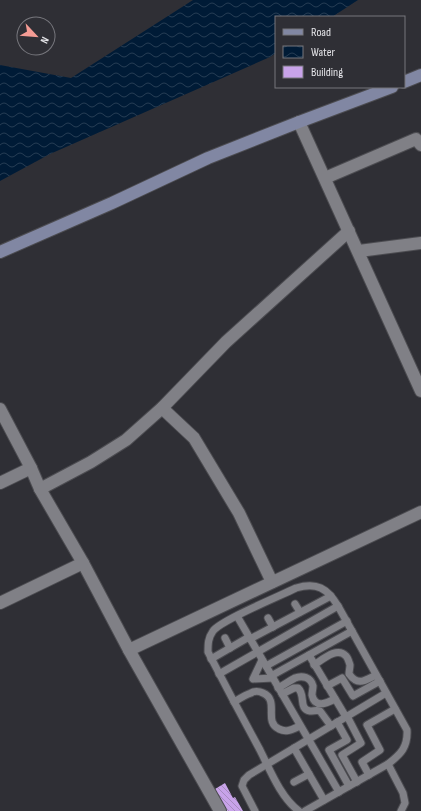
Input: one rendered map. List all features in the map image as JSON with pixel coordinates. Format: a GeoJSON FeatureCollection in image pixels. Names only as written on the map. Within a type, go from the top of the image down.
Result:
{"type":"FeatureCollection","features":[{"type":"Feature","properties":{"kind":"street"},"geometry":{"type":"LineString","coordinates":[[405,82],[421,75]]}},
{"type":"Feature","properties":{"kind":"street"},"geometry":{"type":"LineString","coordinates":[[0,252],[112,203],[208,158],[389,88]]}},
{"type":"Feature","properties":{"kind":"street"},"geometry":{"type":"LineString","coordinates":[[299,122],[421,391]]}},
{"type":"Feature","properties":{"kind":"street"},"geometry":{"type":"LineString","coordinates":[[325,178],[419,142]]}},
{"type":"Feature","properties":{"kind":"street"},"geometry":{"type":"LineString","coordinates":[[40,489],[90,462],[126,440],[162,408],[226,342],[349,231]]}},
{"type":"Feature","properties":{"kind":"street"},"geometry":{"type":"LineString","coordinates":[[358,252],[421,244]]}},
{"type":"Feature","properties":{"kind":"street"},"geometry":{"type":"LineString","coordinates":[[162,408],[194,438],[239,513],[272,582]]}},
{"type":"Feature","properties":{"kind":"street"},"geometry":{"type":"LineString","coordinates":[[0,409],[31,468],[40,489],[83,563],[129,650],[220,811]]}},
{"type":"Feature","properties":{"kind":"street"},"geometry":{"type":"LineString","coordinates":[[0,483],[31,468]]}},
{"type":"Feature","properties":{"kind":"street"},"geometry":{"type":"LineString","coordinates":[[129,650],[421,512]]}},
{"type":"Feature","properties":{"kind":"street"},"geometry":{"type":"LineString","coordinates":[[0,604],[83,563]]}},
{"type":"Feature","properties":{"kind":"lane"},"geometry":{"type":"LineString","coordinates":[[299,811],[286,799],[267,764],[211,659],[208,652],[208,641],[213,630],[224,622],[296,588],[313,585],[322,588],[331,596],[338,606],[407,730],[408,739],[405,748],[388,764],[305,811]]}},
{"type":"Feature","properties":{"kind":"lane"},"geometry":{"type":"LineString","coordinates":[[211,659],[331,596]]}},
{"type":"Feature","properties":{"kind":"lane"},"geometry":{"type":"LineString","coordinates":[[295,604],[300,612]]}},
{"type":"Feature","properties":{"kind":"lane"},"geometry":{"type":"LineString","coordinates":[[219,674],[338,606]]}},
{"type":"Feature","properties":{"kind":"lane"},"geometry":{"type":"LineString","coordinates":[[237,616],[338,792]]}},
{"type":"Feature","properties":{"kind":"lane"},"geometry":{"type":"LineString","coordinates":[[268,618],[273,627]]}},
{"type":"Feature","properties":{"kind":"lane"},"geometry":{"type":"LineString","coordinates":[[347,621],[264,663],[253,679],[272,677],[352,631]]}},
{"type":"Feature","properties":{"kind":"lane"},"geometry":{"type":"LineString","coordinates":[[225,638],[230,648]]}},
{"type":"Feature","properties":{"kind":"lane"},"geometry":{"type":"LineString","coordinates":[[314,665],[333,653],[338,653],[343,654],[346,657],[350,664],[349,674],[357,682],[362,682],[376,674]]}},
{"type":"Feature","properties":{"kind":"lane"},"geometry":{"type":"LineString","coordinates":[[309,655],[361,743],[342,755],[357,782]]}},
{"type":"Feature","properties":{"kind":"lane"},"geometry":{"type":"LineString","coordinates":[[280,691],[295,678],[302,676],[307,678],[313,686],[312,695],[316,702],[321,705],[335,699]]}},
{"type":"Feature","properties":{"kind":"lane"},"geometry":{"type":"LineString","coordinates":[[327,686],[342,678],[353,696],[380,681]]}},
{"type":"Feature","properties":{"kind":"lane"},"geometry":{"type":"LineString","coordinates":[[280,691],[298,688],[301,691],[302,704],[304,707],[310,711],[320,711],[334,724],[347,740],[329,750],[349,786]]}},
{"type":"Feature","properties":{"kind":"lane"},"geometry":{"type":"LineString","coordinates":[[234,702],[251,692],[264,693],[272,702],[272,724],[285,731],[300,726]]}},
{"type":"Feature","properties":{"kind":"lane"},"geometry":{"type":"LineString","coordinates":[[255,811],[242,786],[244,780],[249,775],[386,693]]}},
{"type":"Feature","properties":{"kind":"lane"},"geometry":{"type":"LineString","coordinates":[[369,775],[362,762],[380,750],[367,725],[394,708]]}},
{"type":"Feature","properties":{"kind":"lane"},"geometry":{"type":"LineString","coordinates":[[294,748],[324,800]]}},
{"type":"Feature","properties":{"kind":"lane"},"geometry":{"type":"LineString","coordinates":[[388,764],[403,793],[404,803],[401,811]]}},
{"type":"Feature","properties":{"kind":"lane"},"geometry":{"type":"LineString","coordinates":[[294,782],[309,774]]}},
{"type":"Feature","properties":{"kind":"water"},"geometry":{"type":"Polygon","coordinates":[[[193,0],[358,0],[334,16],[275,16],[275,54],[270,57],[50,154],[0,181],[0,65],[71,78],[193,0]]]}},
{"type":"Feature","properties":{"kind":"building"},"geometry":{"type":"Polygon","coordinates":[[[225,783],[233,798],[235,797],[243,811],[227,811],[215,789],[225,783]]]}}]}
